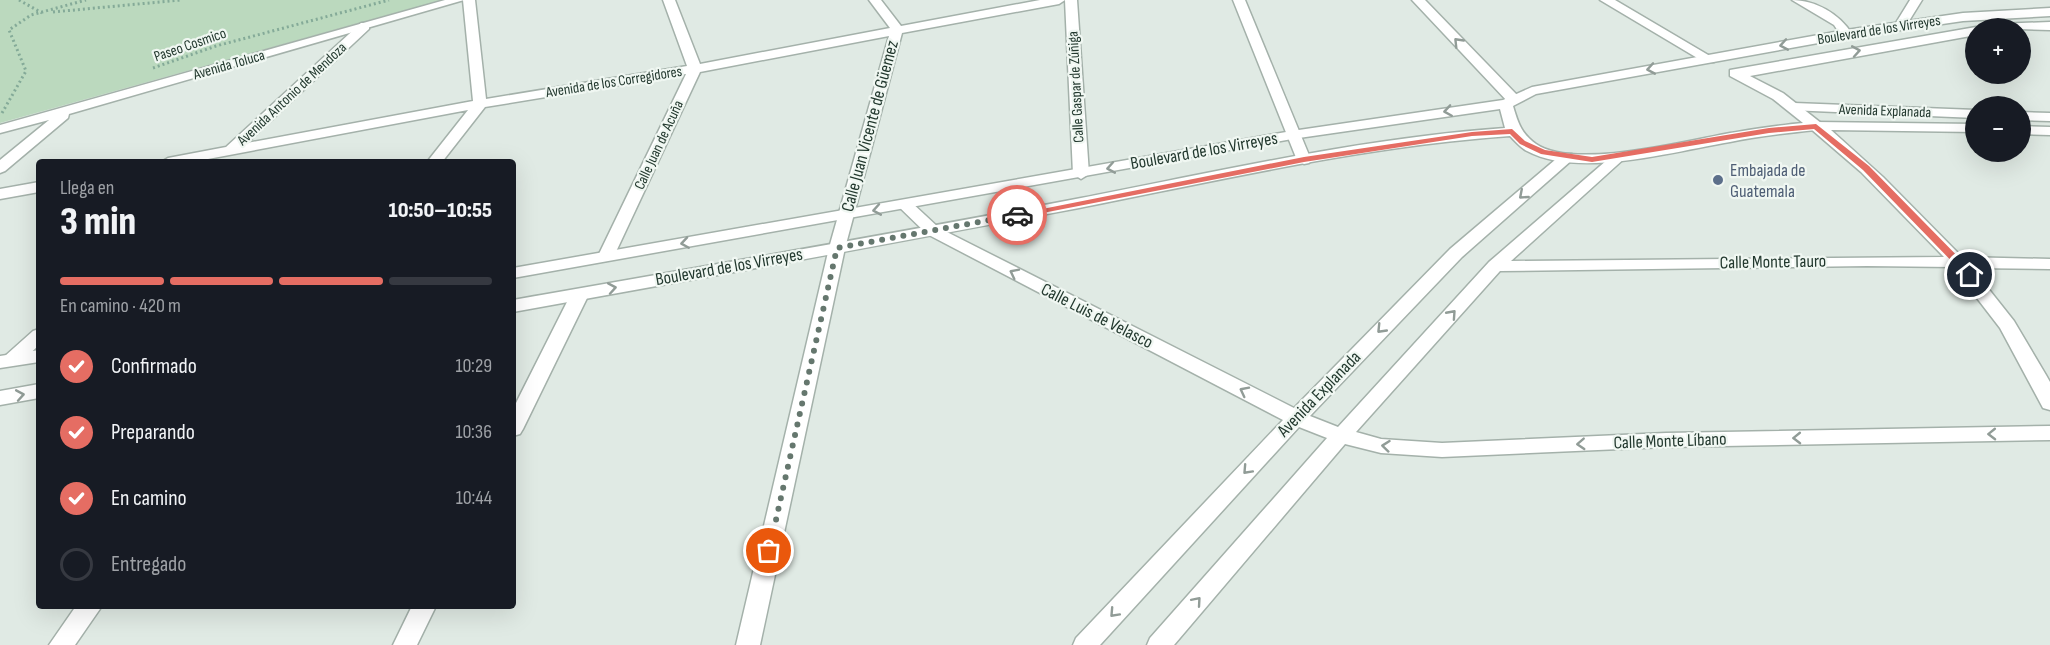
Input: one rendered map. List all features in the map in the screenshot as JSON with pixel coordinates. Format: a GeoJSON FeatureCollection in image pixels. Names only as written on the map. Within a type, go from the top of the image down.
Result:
{"type":"FeatureCollection","features":[{"type":"Feature","properties":{"kind":"street","name":"Avenida Toluca"},"geometry":{"type":"LineString","coordinates":[[0,129],[458,0]]}},
{"type":"Feature","properties":{"kind":"street"},"geometry":{"type":"LineString","coordinates":[[436,159],[480,104],[469,0]]}},
{"type":"Feature","properties":{"kind":"street"},"geometry":{"type":"LineString","coordinates":[[669,0],[695,69]]}},
{"type":"Feature","properties":{"kind":"street","name":"Calle Juan Vicente de Güemez"},"geometry":{"type":"LineString","coordinates":[[748,645],[837,248],[897,30],[875,0]]}},
{"type":"Feature","properties":{"kind":"street","name":"Avenida de los Corregidores"},"geometry":{"type":"LineString","coordinates":[[184,159],[480,104],[695,69],[1059,0]]}},
{"type":"Feature","properties":{"kind":"street","name":"Calle Gaspar de Zúñiga"},"geometry":{"type":"LineString","coordinates":[[1071,0],[1081,174]]}},
{"type":"Feature","properties":{"kind":"street"},"geometry":{"type":"LineString","coordinates":[[1239,0],[1304,160]]}},
{"type":"Feature","properties":{"kind":"street"},"geometry":{"type":"LineString","coordinates":[[1418,0],[1510,101],[1506,118],[1512,132]]}},
{"type":"Feature","properties":{"kind":"street"},"geometry":{"type":"LineString","coordinates":[[1606,0],[1794,107],[1866,168],[1958,261],[2010,326],[2035,368],[2050,403]]}},
{"type":"Feature","properties":{"kind":"street"},"geometry":{"type":"LineString","coordinates":[[1798,0],[1832,18],[1846,34]]}},
{"type":"Feature","properties":{"kind":"street"},"geometry":{"type":"LineString","coordinates":[[1900,26],[1916,0]]}},
{"type":"Feature","properties":{"kind":"street","name":"Boulevard de los Virreyes"},"geometry":{"type":"LineString","coordinates":[[516,272],[846,216],[1292,135],[1510,101],[1532,91],[1846,34],[1963,17],[2050,12]]}},
{"type":"Feature","properties":{"kind":"street","name":"Avenida Antonio de Mendoza"},"geometry":{"type":"LineString","coordinates":[[222,159],[365,26]]}},
{"type":"Feature","properties":{"kind":"street"},"geometry":{"type":"LineString","coordinates":[[2031,27],[2050,26]]}},
{"type":"Feature","properties":{"kind":"street","name":"Boulevard de los Virreyes"},"geometry":{"type":"LineString","coordinates":[[1737,74],[1965,33]]}},
{"type":"Feature","properties":{"kind":"street","name":"Calle Juan de Acuña"},"geometry":{"type":"LineString","coordinates":[[606,256],[695,69]]}},
{"type":"Feature","properties":{"kind":"street","name":"Avenida Explanada"},"geometry":{"type":"LineString","coordinates":[[1794,107],[1965,114]]}},
{"type":"Feature","properties":{"kind":"street"},"geometry":{"type":"LineString","coordinates":[[0,168],[69,110]]}},
{"type":"Feature","properties":{"kind":"street"},"geometry":{"type":"LineString","coordinates":[[2031,116],[2050,117]]}},
{"type":"Feature","properties":{"kind":"street","name":"Avenida Explanada"},"geometry":{"type":"LineString","coordinates":[[1512,132],[1522,143],[1543,152],[1592,160],[1769,130],[1816,126],[1965,128]]}},
{"type":"Feature","properties":{"kind":"street"},"geometry":{"type":"LineString","coordinates":[[2031,130],[2050,131]]}},
{"type":"Feature","properties":{"kind":"street","name":"Boulevard de los Virreyes"},"geometry":{"type":"LineString","coordinates":[[516,305],[933,231],[1304,160],[1452,136],[1512,132]]}},
{"type":"Feature","properties":{"kind":"street","name":"Avenida Explanada"},"geometry":{"type":"LineString","coordinates":[[1085,645],[1296,418],[1456,253],[1567,157]]}},
{"type":"Feature","properties":{"kind":"street"},"geometry":{"type":"LineString","coordinates":[[1159,645],[1341,436],[1495,266],[1619,157]]}},
{"type":"Feature","properties":{"kind":"street"},"geometry":{"type":"LineString","coordinates":[[0,194],[36,188]]}},
{"type":"Feature","properties":{"kind":"street","name":"Calle Luis de Velasco"},"geometry":{"type":"LineString","coordinates":[[905,205],[933,231],[1296,418]]}},
{"type":"Feature","properties":{"kind":"street","name":"Calle Monte Tauro"},"geometry":{"type":"LineString","coordinates":[[1495,266],[1958,261],[2050,264]]}},
{"type":"Feature","properties":{"kind":"street"},"geometry":{"type":"LineString","coordinates":[[516,423],[580,294]]}},
{"type":"Feature","properties":{"kind":"street"},"geometry":{"type":"LineString","coordinates":[[6,361],[36,336]]}},
{"type":"Feature","properties":{"kind":"street"},"geometry":{"type":"LineString","coordinates":[[6,361],[36,356]]}},
{"type":"Feature","properties":{"kind":"street"},"geometry":{"type":"LineString","coordinates":[[0,398],[36,392]]}},
{"type":"Feature","properties":{"kind":"street","name":"Calle Monte Líbano"},"geometry":{"type":"LineString","coordinates":[[1296,418],[1341,436],[1381,446],[1442,450],[1666,440],[2050,433]]}},
{"type":"Feature","properties":{"kind":"street"},"geometry":{"type":"LineString","coordinates":[[61,645],[88,609]]}},
{"type":"Feature","properties":{"kind":"street"},"geometry":{"type":"LineString","coordinates":[[405,645],[423,609]]}},
{"type":"Feature","properties":{"kind":"path"},"geometry":{"type":"LineString","coordinates":[[19,0],[42,13],[87,0]]}},
{"type":"Feature","properties":{"kind":"path"},"geometry":{"type":"LineString","coordinates":[[0,115],[10,105],[15,88],[27,71],[15,49],[9,30],[31,15],[181,0]]}},
{"type":"Feature","properties":{"kind":"path","name":"Paseo Cosmico"},"geometry":{"type":"LineString","coordinates":[[145,71],[216,46],[389,0]]}},
{"type":"Feature","properties":{"kind":"path"},"geometry":{"type":"LineString","coordinates":[[0,115],[8,113]]}},
{"type":"Feature","properties":{"kind":"green space"},"geometry":{"type":"Polygon","coordinates":[[[0,0],[442,0],[0,123],[0,0]]]}},
{"type":"Feature","properties":{"kind":"way so far"},"geometry":{"type":"LineString","coordinates":[[769,551],[837,248],[1017,215]]}},
{"type":"Feature","properties":{"kind":"place","name":"Embajada de Guatemala"},"geometry":{"type":"Point","coordinates":[1718,180]}},
{"type":"Feature","properties":{"kind":"route"},"geometry":{"type":"LineString","coordinates":[[1017,215],[1304,160],[1452,136],[1512,132],[1522,143],[1543,152],[1592,160],[1769,130],[1816,126],[1866,168],[1970,275]]}}]}
